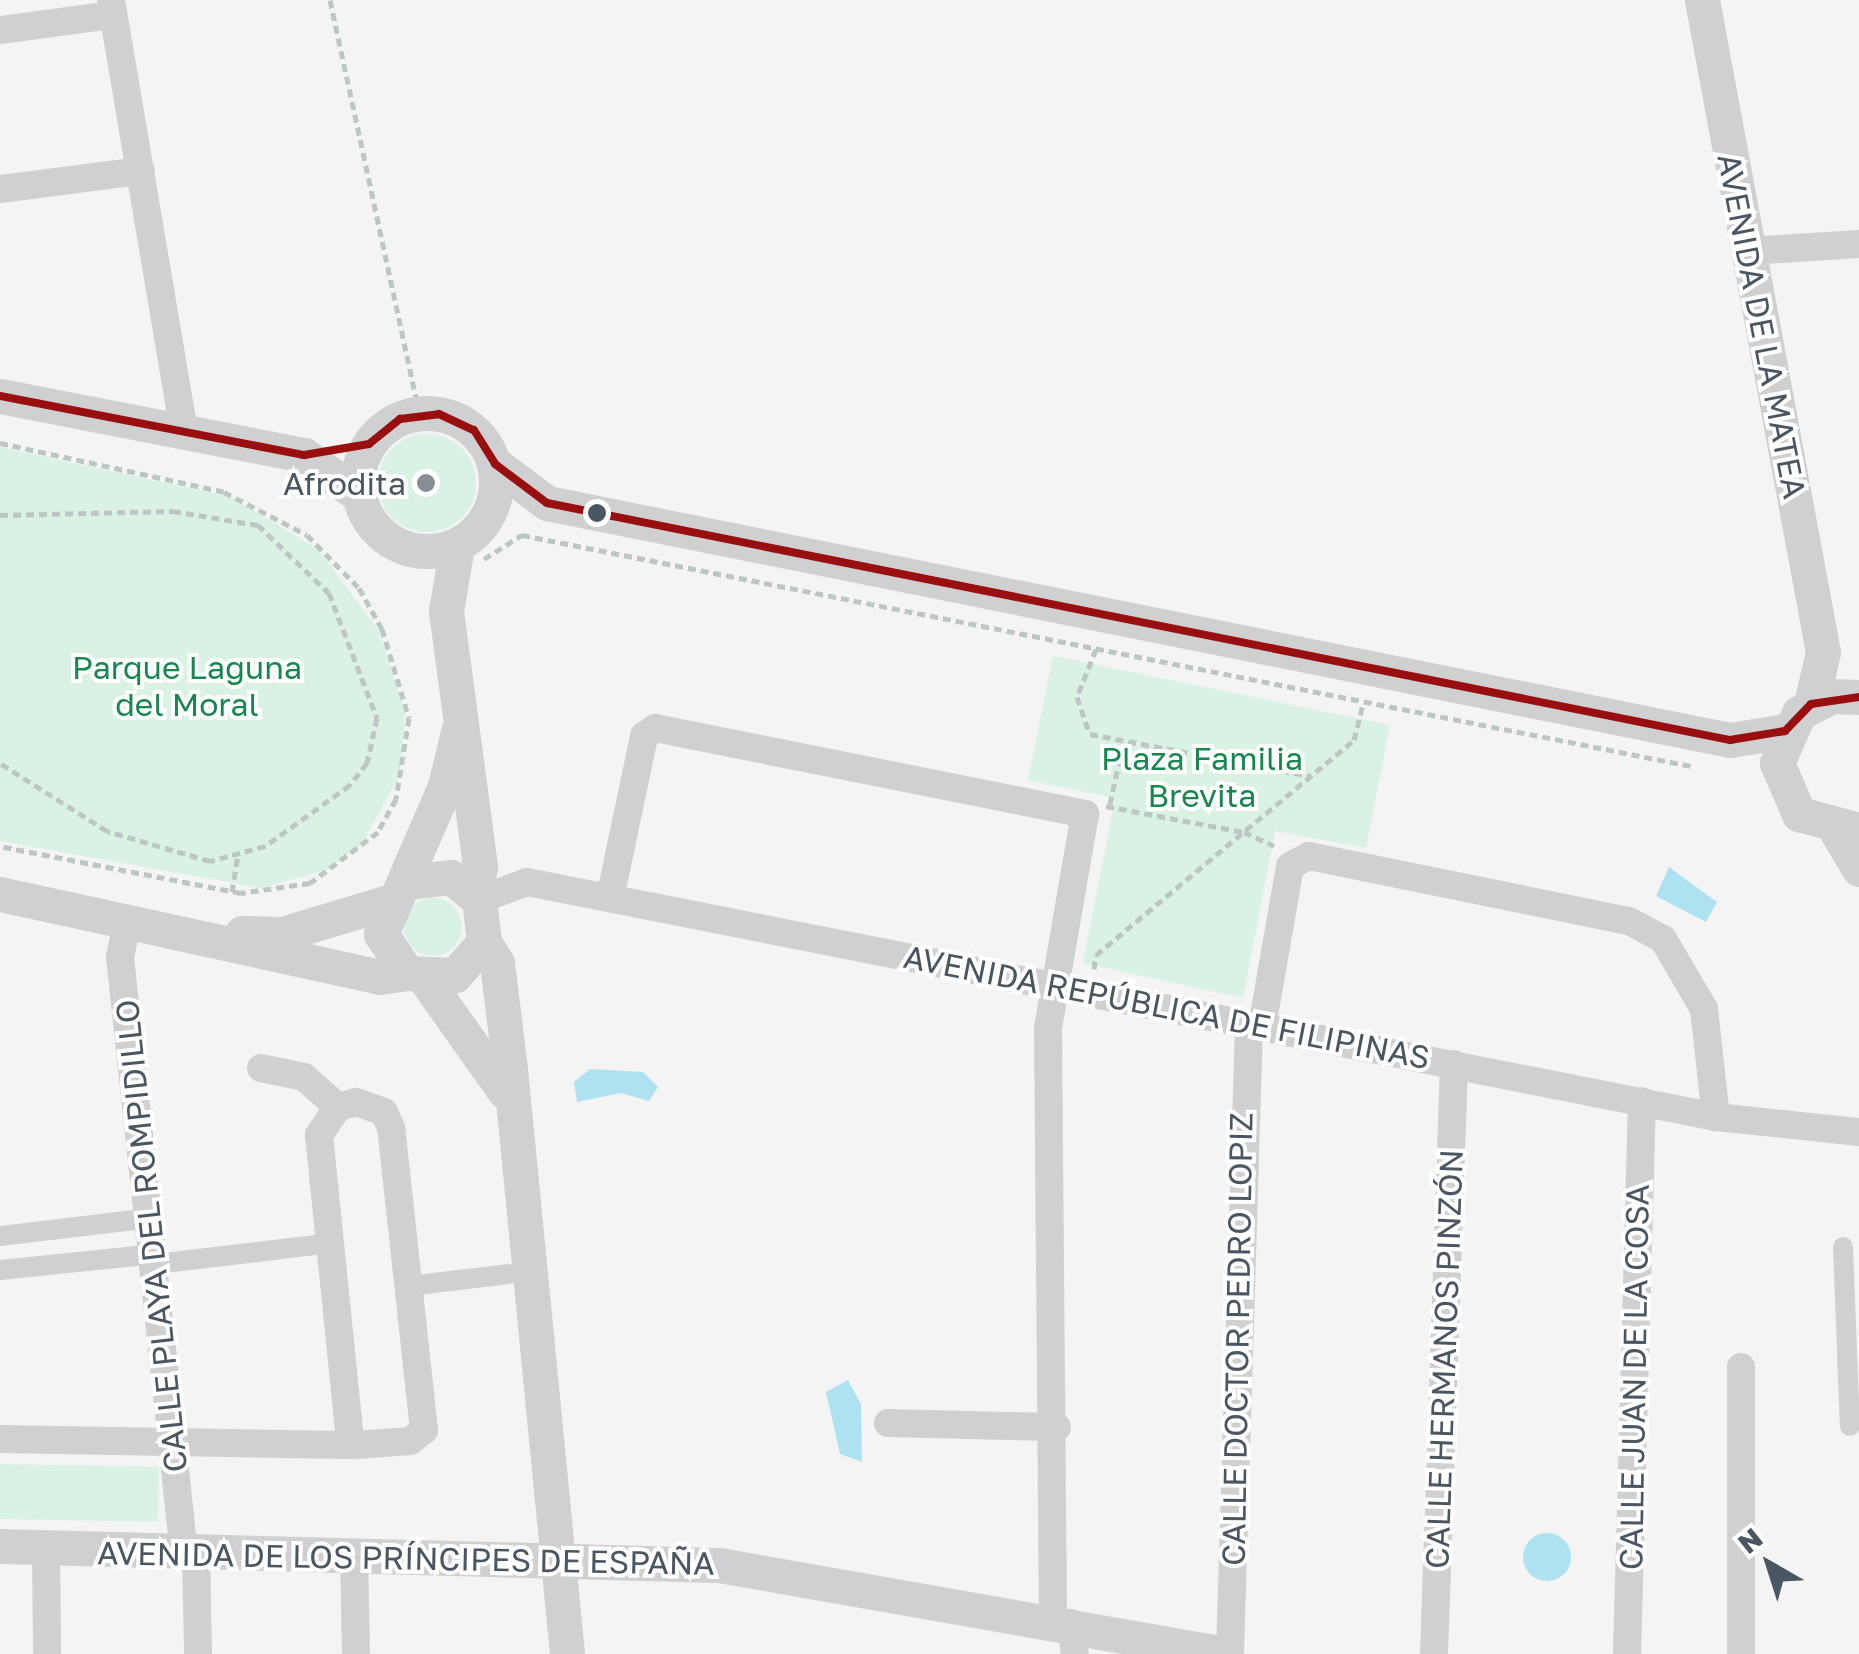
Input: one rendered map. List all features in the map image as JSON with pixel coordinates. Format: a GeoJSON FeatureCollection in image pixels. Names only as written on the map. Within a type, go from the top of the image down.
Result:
{"type":"FeatureCollection","features":[{"type":"Feature","properties":{"kind":"street","name":"AVENIDA DE LA MATEA"},"geometry":{"type":"LineString","coordinates":[[1702,0],[1823,652],[1812,704]]}},
{"type":"Feature","properties":{"kind":"street"},"geometry":{"type":"LineString","coordinates":[[0,30],[112,7],[184,432]]}},
{"type":"Feature","properties":{"kind":"street"},"geometry":{"type":"LineString","coordinates":[[0,189],[141,170]]}},
{"type":"Feature","properties":{"kind":"street"},"geometry":{"type":"LineString","coordinates":[[1748,251],[1859,244]]}},
{"type":"Feature","properties":{"kind":"street"},"geometry":{"type":"LineString","coordinates":[[0,396],[304,455],[369,444],[419,414],[458,419],[494,464],[548,504]]}},
{"type":"Feature","properties":{"kind":"street"},"geometry":{"type":"LineString","coordinates":[[358,495],[369,444]]}},
{"type":"Feature","properties":{"kind":"street"},"geometry":{"type":"LineString","coordinates":[[304,455],[358,495],[378,532],[414,551],[466,556]]}},
{"type":"Feature","properties":{"kind":"street"},"geometry":{"type":"LineString","coordinates":[[446,611],[466,556],[488,516],[494,464]]}},
{"type":"Feature","properties":{"kind":"street"},"geometry":{"type":"LineString","coordinates":[[488,516],[548,504],[1730,740],[1784,732],[1812,704],[1856,696]]}},
{"type":"Feature","properties":{"kind":"street"},"geometry":{"type":"LineString","coordinates":[[414,551],[446,611],[458,732],[480,866],[478,898],[484,942],[497,963],[567,1654]]}},
{"type":"Feature","properties":{"kind":"street","name":"AVENIDA DE LA MATEA"},"geometry":{"type":"LineString","coordinates":[[1823,652],[1856,696]]}},
{"type":"Feature","properties":{"kind":"street"},"geometry":{"type":"LineString","coordinates":[[610,898],[644,736],[655,728],[1098,809],[1048,1028],[1056,1428],[1067,1632]]}},
{"type":"Feature","properties":{"kind":"street"},"geometry":{"type":"LineString","coordinates":[[458,732],[382,934],[508,1096]]}},
{"type":"Feature","properties":{"kind":"street"},"geometry":{"type":"LineString","coordinates":[[1778,778],[1784,732]]}},
{"type":"Feature","properties":{"kind":"street"},"geometry":{"type":"LineString","coordinates":[[1730,740],[1778,778],[1799,814],[1848,831],[1859,868]]}},
{"type":"Feature","properties":{"kind":"street"},"geometry":{"type":"LineString","coordinates":[[1298,858],[1629,922],[1664,939],[1704,1009],[1716,1117]]}},
{"type":"Feature","properties":{"kind":"street","name":"CALLE DOCTOR PEDRO LOPIZ"},"geometry":{"type":"LineString","coordinates":[[1227,1654],[1256,1026],[1298,858]]}},
{"type":"Feature","properties":{"kind":"street"},"geometry":{"type":"LineString","coordinates":[[196,933],[282,934],[397,892],[452,877],[478,898]]}},
{"type":"Feature","properties":{"kind":"street","name":"AVENIDA REPÚBLICA DE FILIPINAS"},"geometry":{"type":"LineString","coordinates":[[478,898],[527,882],[1716,1117],[1859,1132]]}},
{"type":"Feature","properties":{"kind":"street"},"geometry":{"type":"LineString","coordinates":[[0,894],[196,933],[380,977],[456,975],[484,942]]}},
{"type":"Feature","properties":{"kind":"street","name":"CALLE PLAYA DEL ROMPIDILLO"},"geometry":{"type":"LineString","coordinates":[[128,919],[120,958],[173,1439],[190,1555],[198,1654]]}},
{"type":"Feature","properties":{"kind":"street","name":"CALLE HERMANOS PINZÓN"},"geometry":{"type":"LineString","coordinates":[[1434,1654],[1454,1064]]}},
{"type":"Feature","properties":{"kind":"street"},"geometry":{"type":"LineString","coordinates":[[0,1439],[410,1441],[424,1430],[391,1128],[372,1105],[338,1107],[304,1077],[261,1068]]}},
{"type":"Feature","properties":{"kind":"street","name":"CALLE JUAN DE LA COSA"},"geometry":{"type":"LineString","coordinates":[[1627,1654],[1642,1101]]}},
{"type":"Feature","properties":{"kind":"street"},"geometry":{"type":"LineString","coordinates":[[338,1107],[320,1135],[350,1438]]}},
{"type":"Feature","properties":{"kind":"street"},"geometry":{"type":"LineString","coordinates":[[0,1236],[151,1218]]}},
{"type":"Feature","properties":{"kind":"street"},"geometry":{"type":"LineString","coordinates":[[0,1270],[331,1243]]}},
{"type":"Feature","properties":{"kind":"street"},"geometry":{"type":"LineString","coordinates":[[1843,1247],[1850,1426]]}},
{"type":"Feature","properties":{"kind":"street"},"geometry":{"type":"LineString","coordinates":[[408,1286],[508,1274]]}},
{"type":"Feature","properties":{"kind":"street"},"geometry":{"type":"LineString","coordinates":[[1741,1367],[1741,1654]]}},
{"type":"Feature","properties":{"kind":"street"},"geometry":{"type":"LineString","coordinates":[[888,1423],[1056,1428]]}},
{"type":"Feature","properties":{"kind":"street","name":"AVENIDA DE LOS PRÍNCIPES DE ESPAÑA"},"geometry":{"type":"LineString","coordinates":[[0,1546],[190,1555],[560,1558],[719,1564],[1067,1632],[1227,1654]]}},
{"type":"Feature","properties":{"kind":"street"},"geometry":{"type":"LineString","coordinates":[[46,1550],[47,1654]]}},
{"type":"Feature","properties":{"kind":"street"},"geometry":{"type":"LineString","coordinates":[[354,1556],[356,1654]]}},
{"type":"Feature","properties":{"kind":"path"},"geometry":{"type":"LineString","coordinates":[[330,0],[419,414]]}},
{"type":"Feature","properties":{"kind":"path"},"geometry":{"type":"LineString","coordinates":[[0,443],[179,479],[265,508],[334,559],[382,628],[402,674],[406,760],[378,832],[348,861],[310,883],[232,892],[0,846]]}},
{"type":"Feature","properties":{"kind":"path"},"geometry":{"type":"LineString","coordinates":[[258,525],[265,508]]}},
{"type":"Feature","properties":{"kind":"path"},"geometry":{"type":"LineString","coordinates":[[0,516],[173,511],[258,525],[329,593],[377,718],[367,762],[350,785],[238,856],[210,861],[138,845],[0,763]]}},
{"type":"Feature","properties":{"kind":"path"},"geometry":{"type":"LineString","coordinates":[[466,556],[522,535],[1690,766]]}},
{"type":"Feature","properties":{"kind":"path"},"geometry":{"type":"LineString","coordinates":[[1096,649],[1077,717],[1090,734],[1122,747],[1310,776]]}},
{"type":"Feature","properties":{"kind":"path"},"geometry":{"type":"LineString","coordinates":[[1092,992],[1096,955],[1354,740],[1362,702]]}},
{"type":"Feature","properties":{"kind":"path"},"geometry":{"type":"LineString","coordinates":[[1122,747],[1098,809],[1244,832],[1298,858]]}},
{"type":"Feature","properties":{"kind":"path"},"geometry":{"type":"LineString","coordinates":[[232,892],[238,856]]}},
{"type":"Feature","properties":{"kind":"green space"},"geometry":{"type":"Polygon","coordinates":[[[427,434],[446,438],[462,448],[472,464],[476,483],[472,502],[462,518],[446,528],[427,532],[408,528],[392,518],[382,502],[378,483],[382,464],[392,448],[408,438],[427,434]]]}},
{"type":"Feature","properties":{"kind":"green space","name":"Parque Laguna del Moral"},"geometry":{"type":"Polygon","coordinates":[[[0,447],[231,497],[319,550],[379,631],[405,712],[400,774],[362,844],[329,869],[261,888],[0,841],[0,447]]]}},
{"type":"Feature","properties":{"kind":"green space","name":"Plaza Familia Brevita"},"geometry":{"type":"Polygon","coordinates":[[[1053,656],[1390,725],[1366,848],[1275,831],[1243,998],[1083,963],[1115,798],[1028,780],[1053,656]]]}},
{"type":"Feature","properties":{"kind":"green space"},"geometry":{"type":"Polygon","coordinates":[[[433,898],[454,906],[462,927],[454,948],[433,956],[412,948],[404,927],[412,906],[433,898]]]}},
{"type":"Feature","properties":{"kind":"green space"},"geometry":{"type":"Polygon","coordinates":[[[0,1464],[159,1467],[158,1522],[0,1519],[0,1464]]]}},
{"type":"Feature","properties":{"kind":"water"},"geometry":{"type":"Polygon","coordinates":[[[1669,867],[1717,902],[1706,922],[1656,896],[1669,867]]]}},
{"type":"Feature","properties":{"kind":"water"},"geometry":{"type":"Polygon","coordinates":[[[590,1069],[643,1072],[658,1087],[649,1101],[621,1093],[577,1102],[574,1082],[590,1069]]]}},
{"type":"Feature","properties":{"kind":"water"},"geometry":{"type":"Polygon","coordinates":[[[848,1380],[861,1404],[862,1462],[840,1454],[826,1392],[848,1380]]]}},
{"type":"Feature","properties":{"kind":"water"},"geometry":{"type":"Polygon","coordinates":[[[1547,1533],[1564,1540],[1571,1557],[1564,1574],[1547,1581],[1530,1574],[1523,1557],[1530,1540],[1547,1533]]]}},
{"type":"Feature","properties":{"kind":"transit line"},"geometry":{"type":"LineString","coordinates":[[0,396],[304,455],[369,444],[400,419],[439,414],[474,430],[495,464],[547,503],[1730,740],[1785,731],[1811,704],[1859,697]]}},
{"type":"Feature","properties":{"kind":"place","name":"Afrodita"},"geometry":{"type":"Point","coordinates":[426,483]}}]}
